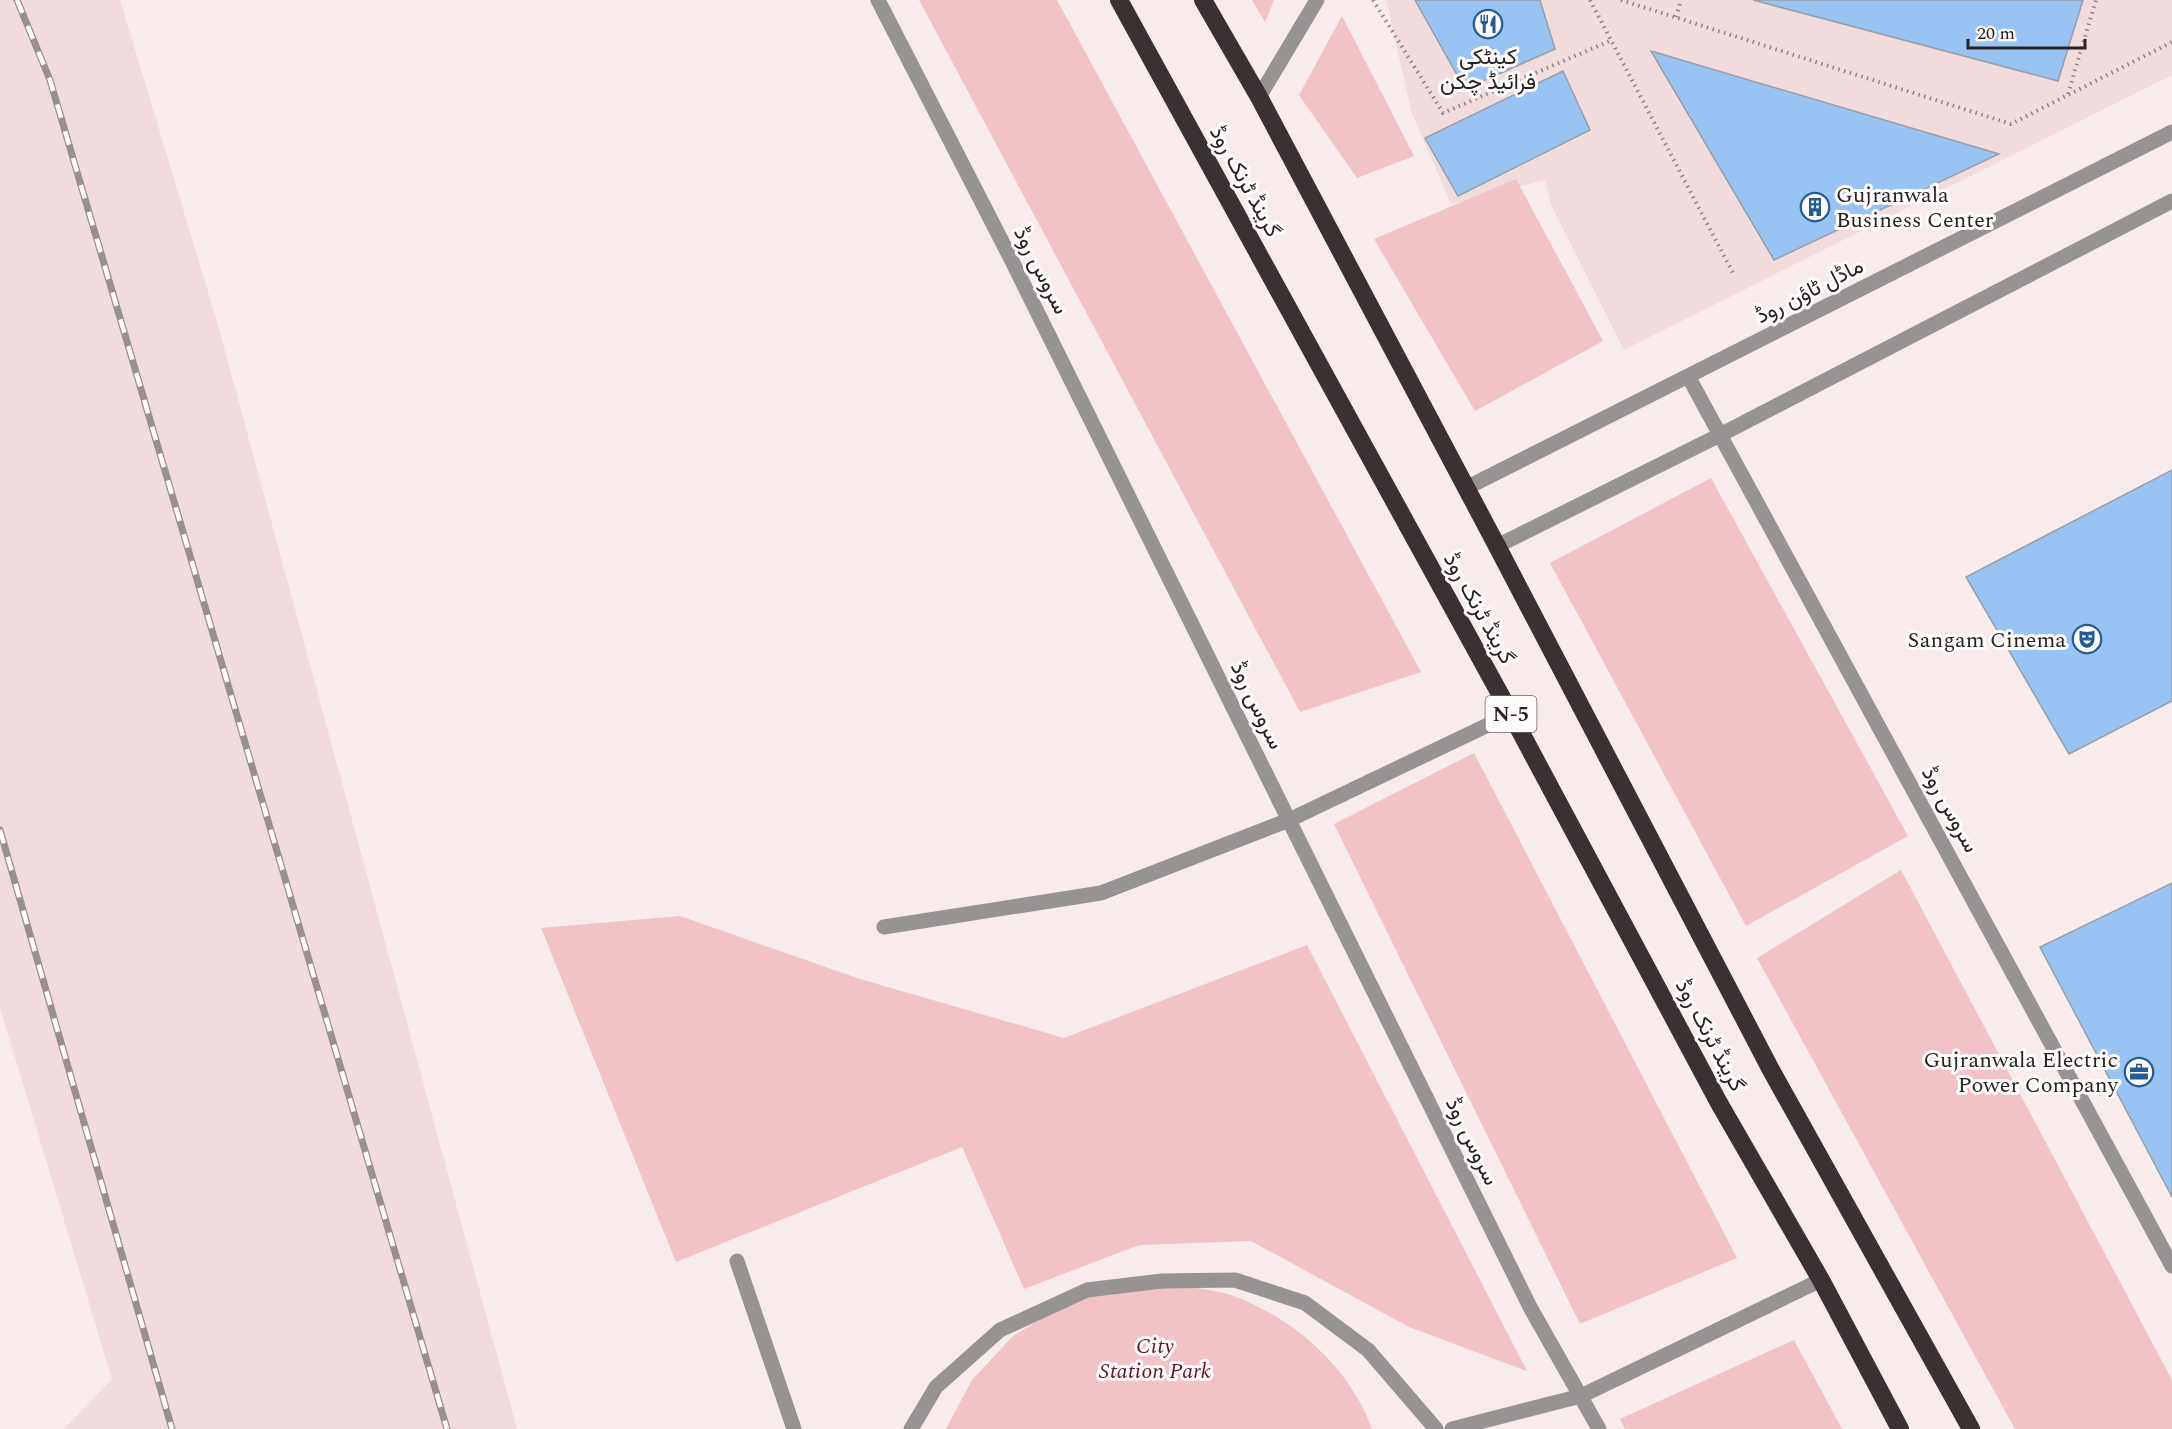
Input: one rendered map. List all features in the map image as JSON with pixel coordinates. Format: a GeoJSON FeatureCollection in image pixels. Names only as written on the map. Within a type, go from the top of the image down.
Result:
{"type":"FeatureCollection","features":[{"type":"Feature","properties":{"kind":"highway","name":"گرینڈ ٹرنک روڈ"},"geometry":{"type":"LineString","coordinates":[[1119,0],[1511,714],[1719,1102],[1821,1280],[1900,1429]]}},
{"type":"Feature","properties":{"kind":"highway","name":"گرینڈ ٹرنک روڈ"},"geometry":{"type":"LineString","coordinates":[[1203,0],[1259,97],[1771,1070],[1971,1429]]}},
{"type":"Feature","properties":{"kind":"street","name":"سروس روڈ"},"geometry":{"type":"LineString","coordinates":[[878,0],[1011,259],[1530,1306],[1599,1429]]}},
{"type":"Feature","properties":{"kind":"street"},"geometry":{"type":"LineString","coordinates":[[1259,97],[1317,0]]}},
{"type":"Feature","properties":{"kind":"street","name":"ماڈل ٹاؤن روڈ"},"geometry":{"type":"LineString","coordinates":[[1466,488],[2172,132]]}},
{"type":"Feature","properties":{"kind":"street"},"geometry":{"type":"LineString","coordinates":[[1497,546],[1722,434],[2172,201]]}},
{"type":"Feature","properties":{"kind":"street","name":"سروس روڈ"},"geometry":{"type":"LineString","coordinates":[[1688,376],[1722,434],[2172,1266]]}},
{"type":"Feature","properties":{"kind":"street"},"geometry":{"type":"LineString","coordinates":[[884,927],[1101,893],[1289,820],[1511,714]]}},
{"type":"Feature","properties":{"kind":"street"},"geometry":{"type":"LineString","coordinates":[[736,1261],[794,1429]]}},
{"type":"Feature","properties":{"kind":"street"},"geometry":{"type":"LineString","coordinates":[[911,1429],[936,1387],[1000,1330],[1087,1290],[1162,1281],[1235,1280],[1305,1303],[1368,1350],[1436,1429]]}},
{"type":"Feature","properties":{"kind":"street"},"geometry":{"type":"LineString","coordinates":[[1452,1429],[1581,1395],[1821,1280]]}},
{"type":"Feature","properties":{"kind":"path"},"geometry":{"type":"LineString","coordinates":[[1373,0],[1443,113],[1612,40]]}},
{"type":"Feature","properties":{"kind":"path"},"geometry":{"type":"LineString","coordinates":[[1590,0],[1734,275]]}},
{"type":"Feature","properties":{"kind":"path"},"geometry":{"type":"LineString","coordinates":[[1621,0],[2011,124],[2172,42]]}},
{"type":"Feature","properties":{"kind":"path"},"geometry":{"type":"LineString","coordinates":[[1676,17],[1681,0]]}},
{"type":"Feature","properties":{"kind":"path"},"geometry":{"type":"LineString","coordinates":[[2067,95],[2096,0]]}},
{"type":"Feature","properties":{"kind":"shaded area"},"geometry":{"type":"Polygon","coordinates":[[[0,0],[120,0],[218,325],[517,1429],[64,1429],[112,1379],[0,1008],[0,0]]]}},
{"type":"Feature","properties":{"kind":"shaded area"},"geometry":{"type":"Polygon","coordinates":[[[1386,0],[2172,0],[2172,75],[1624,350],[1551,205],[1545,180],[1451,204],[1412,114],[1386,0]]]}},
{"type":"Feature","properties":{"kind":"green space"},"geometry":{"type":"Polygon","coordinates":[[[919,0],[1057,0],[1421,672],[1300,712],[919,0]]]}},
{"type":"Feature","properties":{"kind":"green space"},"geometry":{"type":"Polygon","coordinates":[[[1252,0],[1274,0],[1265,22],[1252,0]]]}},
{"type":"Feature","properties":{"kind":"green space"},"geometry":{"type":"Polygon","coordinates":[[[1342,16],[1414,156],[1357,178],[1299,95],[1342,16]]]}},
{"type":"Feature","properties":{"kind":"green space"},"geometry":{"type":"Polygon","coordinates":[[[1516,179],[1603,341],[1475,411],[1374,239],[1516,179]]]}},
{"type":"Feature","properties":{"kind":"green space"},"geometry":{"type":"Polygon","coordinates":[[[1711,478],[1908,836],[1746,926],[1550,563],[1711,478]]]}},
{"type":"Feature","properties":{"kind":"green space"},"geometry":{"type":"Polygon","coordinates":[[[1474,753],[1737,1258],[1580,1324],[1334,824],[1474,753]]]}},
{"type":"Feature","properties":{"kind":"green space"},"geometry":{"type":"Polygon","coordinates":[[[1901,870],[2172,1380],[2172,1429],[2015,1429],[1757,958],[1901,870]]]}},
{"type":"Feature","properties":{"kind":"green space"},"geometry":{"type":"Polygon","coordinates":[[[680,916],[860,979],[1064,1038],[1307,945],[1527,1371],[1409,1327],[1251,1241],[1139,1245],[1024,1289],[962,1147],[676,1262],[541,928],[680,916]]]}},
{"type":"Feature","properties":{"kind":"green space","name":"City Station Park"},"geometry":{"type":"Polygon","coordinates":[[[1175,1284],[1234,1296],[1257,1306],[1299,1332],[1335,1366],[1362,1406],[1372,1429],[946,1429],[972,1380],[1012,1337],[1061,1306],[1117,1288],[1175,1284]]]}},
{"type":"Feature","properties":{"kind":"green space"},"geometry":{"type":"Polygon","coordinates":[[[1794,1340],[1842,1429],[1625,1429],[1620,1419],[1794,1340]]]}},
{"type":"Feature","properties":{"kind":"building","name":"کینٹکی فرائیڈ چکن"},"geometry":{"type":"Polygon","coordinates":[[[1415,0],[1540,0],[1555,49],[1465,89],[1415,0]]]}},
{"type":"Feature","properties":{"kind":"building"},"geometry":{"type":"Polygon","coordinates":[[[1753,0],[2083,0],[2058,81],[1753,0]]]}},
{"type":"Feature","properties":{"kind":"building","name":"Gujranwala Business Center"},"geometry":{"type":"Polygon","coordinates":[[[1651,51],[1999,154],[1774,260],[1651,51]]]}},
{"type":"Feature","properties":{"kind":"building"},"geometry":{"type":"Polygon","coordinates":[[[1563,71],[1590,130],[1458,196],[1425,138],[1563,71]]]}},
{"type":"Feature","properties":{"kind":"building","name":"Sangam Cinema"},"geometry":{"type":"Polygon","coordinates":[[[2172,470],[2172,701],[2069,754],[1966,577],[2172,470]]]}},
{"type":"Feature","properties":{"kind":"building","name":"Gujranwala Electric Power Company"},"geometry":{"type":"Polygon","coordinates":[[[2172,883],[2172,1197],[2040,947],[2172,883]]]}},
{"type":"Feature","properties":{"kind":"railway"},"geometry":{"type":"LineString","coordinates":[[17,0],[50,80],[447,1429]]}},
{"type":"Feature","properties":{"kind":"railway"},"geometry":{"type":"LineString","coordinates":[[0,830],[172,1429]]}},
{"type":"Feature","properties":{"kind":"place","name":"کینٹکی فرائیڈ چکن"},"geometry":{"type":"Point","coordinates":[1488,24]}},
{"type":"Feature","properties":{"kind":"place","name":"Gujranwala Business Center"},"geometry":{"type":"Point","coordinates":[1815,207]}},
{"type":"Feature","properties":{"kind":"place","name":"Sangam Cinema"},"geometry":{"type":"Point","coordinates":[2087,639]}},
{"type":"Feature","properties":{"kind":"place","name":"Gujranwala Electric Power Company"},"geometry":{"type":"Point","coordinates":[2139,1072]}}]}
